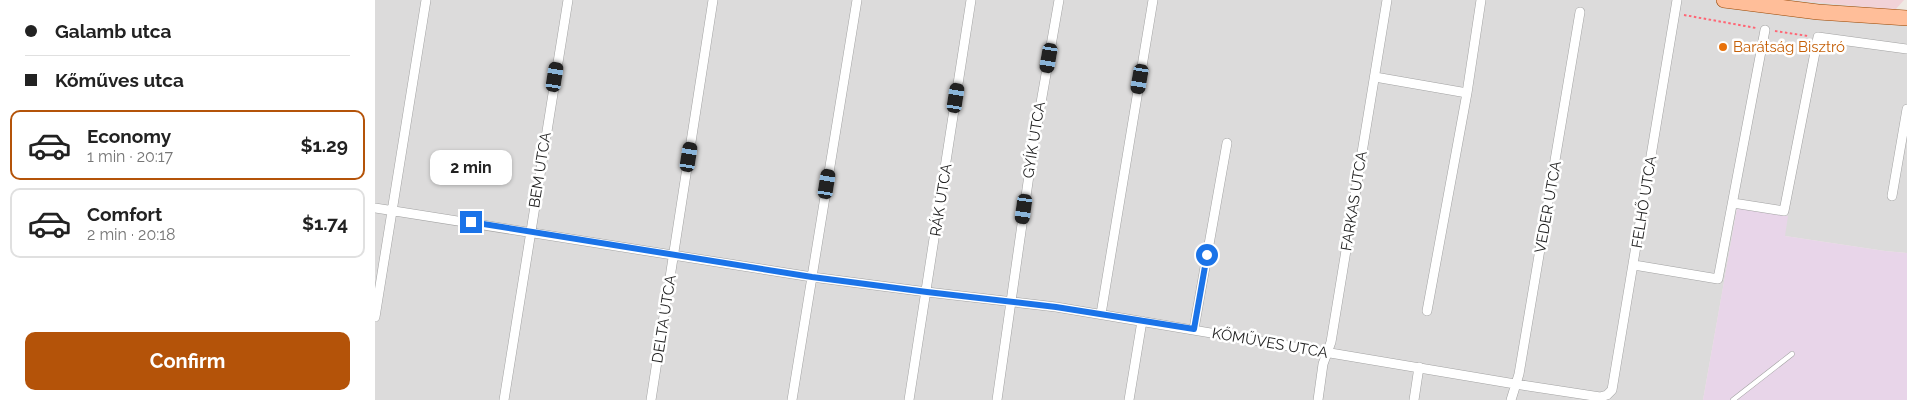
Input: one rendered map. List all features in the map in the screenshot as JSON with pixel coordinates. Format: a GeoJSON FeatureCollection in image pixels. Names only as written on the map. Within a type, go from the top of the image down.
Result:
{"type":"FeatureCollection","features":[{"type":"Feature","properties":{"kind":"main road"},"geometry":{"type":"LineString","coordinates":[[1725,0],[1818,12],[1907,18]]}},
{"type":"Feature","properties":{"kind":"street"},"geometry":{"type":"LineString","coordinates":[[375,316],[425,0]]}},
{"type":"Feature","properties":{"kind":"street","name":"BEM UTCA"},"geometry":{"type":"LineString","coordinates":[[504,400],[568,0]]}},
{"type":"Feature","properties":{"kind":"street","name":"DELTA UTCA"},"geometry":{"type":"LineString","coordinates":[[651,400],[713,0]]}},
{"type":"Feature","properties":{"kind":"street"},"geometry":{"type":"LineString","coordinates":[[792,400],[857,0]]}},
{"type":"Feature","properties":{"kind":"street","name":"RÁK UTCA"},"geometry":{"type":"LineString","coordinates":[[909,400],[971,0]]}},
{"type":"Feature","properties":{"kind":"street","name":"GYÍK UTCA"},"geometry":{"type":"LineString","coordinates":[[997,400],[1032,154],[1059,0]]}},
{"type":"Feature","properties":{"kind":"street"},"geometry":{"type":"LineString","coordinates":[[1101,314],[1153,0]]}},
{"type":"Feature","properties":{"kind":"street","name":"FARKAS UTCA"},"geometry":{"type":"LineString","coordinates":[[1317,400],[1323,364],[1331,342],[1387,0]]}},
{"type":"Feature","properties":{"kind":"street"},"geometry":{"type":"LineString","coordinates":[[1427,310],[1467,93],[1481,0]]}},
{"type":"Feature","properties":{"kind":"street","name":"FELHŐ UTCA"},"geometry":{"type":"LineString","coordinates":[[1605,397],[1612,390],[1677,0]]}},
{"type":"Feature","properties":{"kind":"street","name":"VEDER UTCA"},"geometry":{"type":"LineString","coordinates":[[1511,400],[1519,374],[1580,12]]}},
{"type":"Feature","properties":{"kind":"street"},"geometry":{"type":"LineString","coordinates":[[1633,265],[1718,279],[1765,30]]}},
{"type":"Feature","properties":{"kind":"street"},"geometry":{"type":"LineString","coordinates":[[1733,203],[1784,210],[1818,37],[1907,49]]}},
{"type":"Feature","properties":{"kind":"street"},"geometry":{"type":"LineString","coordinates":[[1375,77],[1467,93]]}},
{"type":"Feature","properties":{"kind":"street"},"geometry":{"type":"LineString","coordinates":[[1892,196],[1907,109]]}},
{"type":"Feature","properties":{"kind":"street"},"geometry":{"type":"LineString","coordinates":[[1194,329],[1227,143]]}},
{"type":"Feature","properties":{"kind":"street","name":"KŐMŰVES UTCA"},"geometry":{"type":"LineString","coordinates":[[375,208],[812,277],[1101,314],[1515,384],[1605,397]]}},
{"type":"Feature","properties":{"kind":"street"},"geometry":{"type":"LineString","coordinates":[[1129,400],[1142,321]]}},
{"type":"Feature","properties":{"kind":"street"},"geometry":{"type":"LineString","coordinates":[[1414,400],[1419,367]]}},
{"type":"Feature","properties":{"kind":"lane"},"geometry":{"type":"LineString","coordinates":[[1733,400],[1792,354]]}},
{"type":"Feature","properties":{"kind":"path"},"geometry":{"type":"LineString","coordinates":[[1674,14],[1818,37]]}},
{"type":"Feature","properties":{"kind":"shaded area"},"geometry":{"type":"Polygon","coordinates":[[[375,0],[1794,0],[1907,11],[1907,253],[1785,236],[1737,209],[1703,400],[375,400],[375,0]]]}},
{"type":"Feature","properties":{"kind":"shaded area"},"geometry":{"type":"Polygon","coordinates":[[[1794,0],[1904,0],[1895,10],[1794,0]]]}},
{"type":"Feature","properties":{"kind":"shaded area"},"geometry":{"type":"Polygon","coordinates":[[[1737,208],[1788,216],[1785,236],[1907,253],[1907,400],[1703,400],[1737,208]]]}},
{"type":"Feature","properties":{"kind":"place","name":"Barátság Bisztró"},"geometry":{"type":"Point","coordinates":[1723,47]}},
{"type":"Feature","properties":{"kind":"route"},"geometry":{"type":"LineString","coordinates":[[471,222],[812,277],[1056,307],[1194,329],[1207,255]]}}]}
